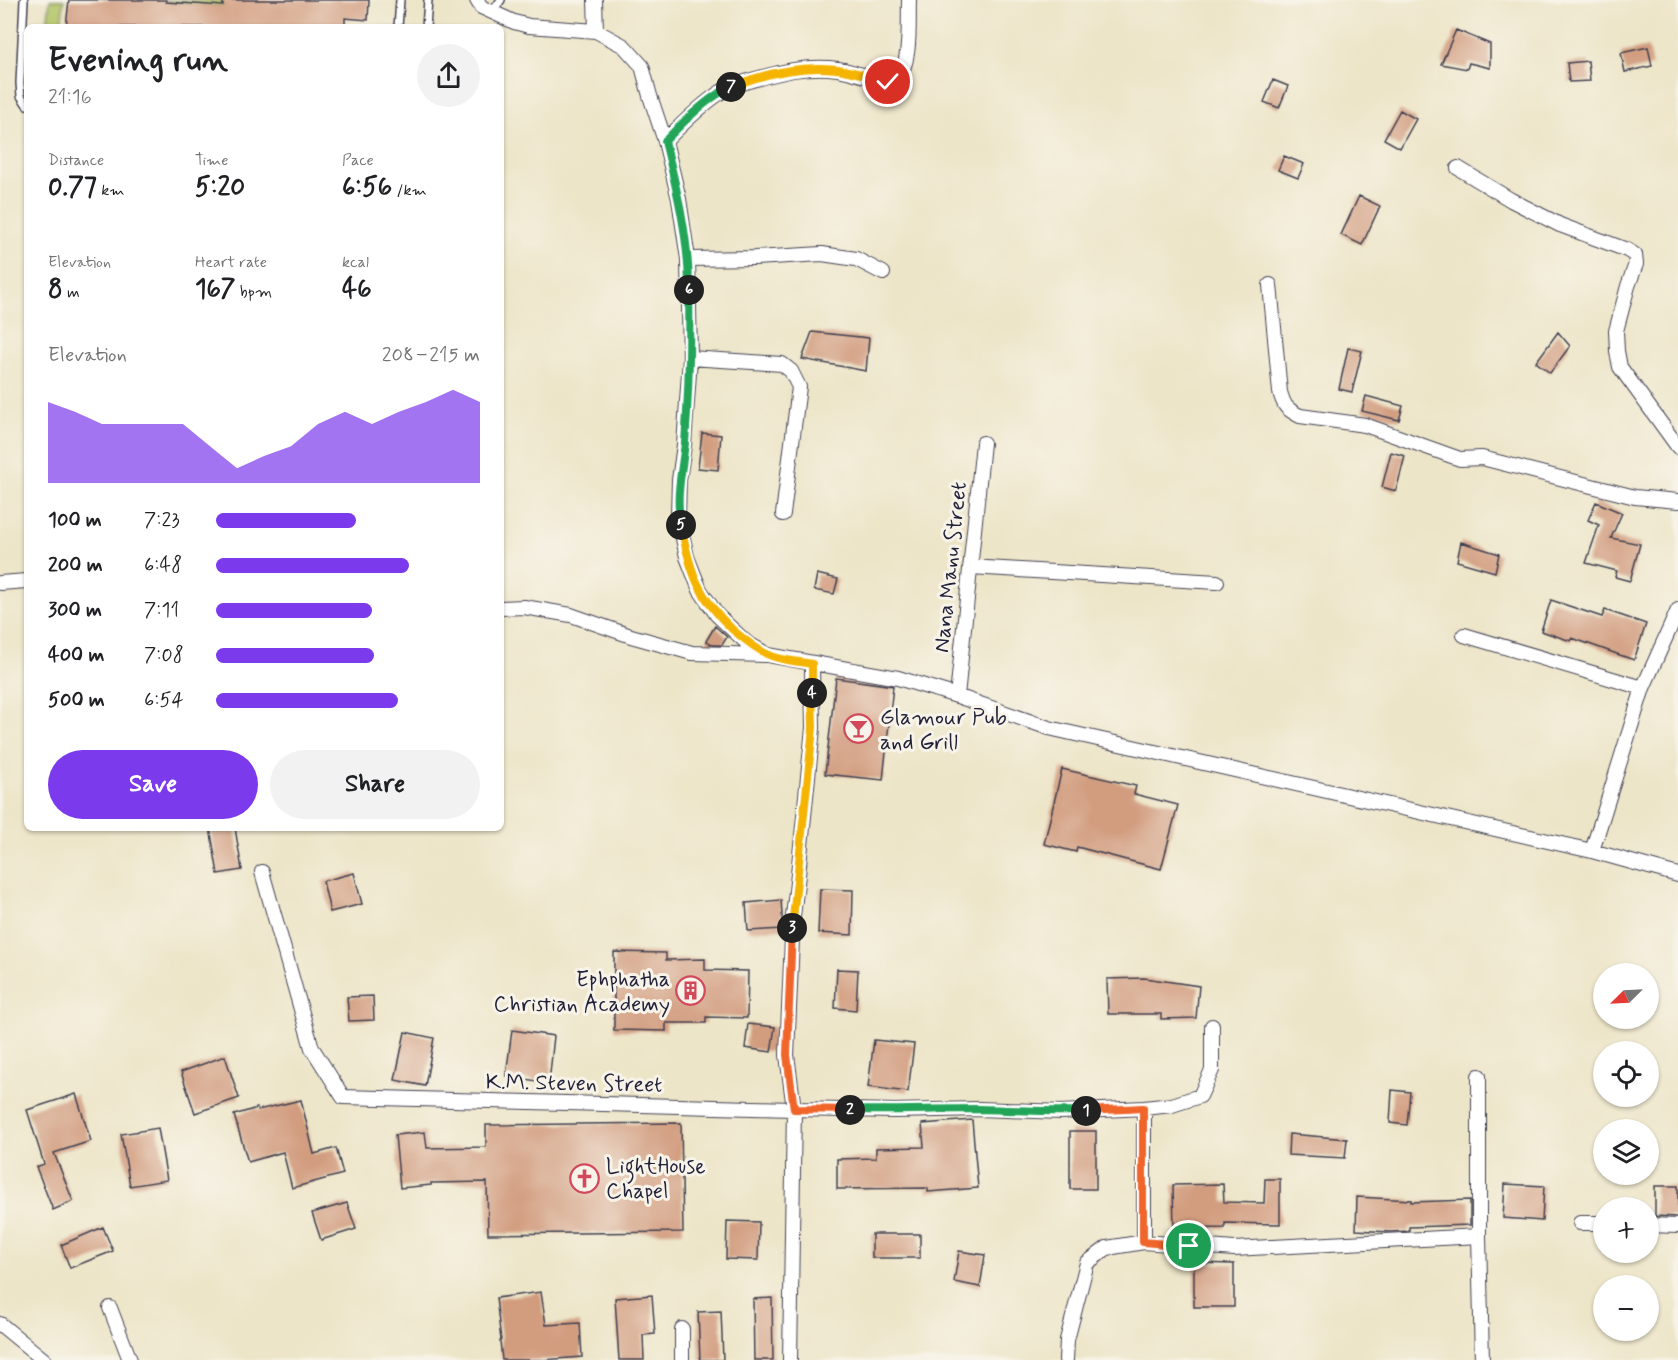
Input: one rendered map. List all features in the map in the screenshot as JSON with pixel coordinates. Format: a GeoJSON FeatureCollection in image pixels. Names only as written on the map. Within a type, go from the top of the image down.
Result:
{"type":"FeatureCollection","features":[{"type":"Feature","properties":{"kind":"street"},"geometry":{"type":"LineString","coordinates":[[477,0],[481,7],[491,13],[529,26],[596,31],[624,46],[642,66],[665,141],[679,199],[688,259],[690,358],[678,514],[687,557],[700,590],[717,615],[747,643],[768,656]]}},
{"type":"Feature","properties":{"kind":"street"},"geometry":{"type":"LineString","coordinates":[[596,0],[596,31]]}},
{"type":"Feature","properties":{"kind":"street"},"geometry":{"type":"LineString","coordinates":[[665,141],[680,125],[722,91],[783,71],[813,67],[840,69],[888,82],[897,80],[903,73],[907,50],[909,0]]}},
{"type":"Feature","properties":{"kind":"street"},"geometry":{"type":"LineString","coordinates":[[1458,168],[1511,200],[1560,225],[1635,255],[1636,264],[1616,331],[1620,368],[1678,447]]}},
{"type":"Feature","properties":{"kind":"street"},"geometry":{"type":"LineString","coordinates":[[688,259],[822,254],[856,259],[883,273]]}},
{"type":"Feature","properties":{"kind":"street"},"geometry":{"type":"LineString","coordinates":[[1270,285],[1280,392],[1286,408],[1292,412],[1300,416],[1365,425],[1460,459],[1482,458],[1635,497],[1678,501]]}},
{"type":"Feature","properties":{"kind":"street"},"geometry":{"type":"LineString","coordinates":[[690,358],[782,364],[791,371],[799,387],[783,514]]}},
{"type":"Feature","properties":{"kind":"street","name":"Nana Manu Street"},"geometry":{"type":"LineString","coordinates":[[957,696],[984,443]]}},
{"type":"Feature","properties":{"kind":"street"},"geometry":{"type":"LineString","coordinates":[[970,567],[1217,582]]}},
{"type":"Feature","properties":{"kind":"street"},"geometry":{"type":"LineString","coordinates":[[0,583],[24,581]]}},
{"type":"Feature","properties":{"kind":"street"},"geometry":{"type":"LineString","coordinates":[[504,608],[524,607],[571,615],[631,636],[692,653],[768,656],[898,678],[1049,728],[1592,851],[1678,875]]}},
{"type":"Feature","properties":{"kind":"street"},"geometry":{"type":"LineString","coordinates":[[1592,851],[1642,688],[1678,610]]}},
{"type":"Feature","properties":{"kind":"street"},"geometry":{"type":"LineString","coordinates":[[1464,635],[1642,688]]}},
{"type":"Feature","properties":{"kind":"street"},"geometry":{"type":"LineString","coordinates":[[790,1360],[794,1109],[787,1055],[793,916],[813,728],[812,664]]}},
{"type":"Feature","properties":{"kind":"street","name":"K.M. Steven Street"},"geometry":{"type":"LineString","coordinates":[[262,873],[312,1048],[344,1097],[794,1109]]}},
{"type":"Feature","properties":{"kind":"street"},"geometry":{"type":"LineString","coordinates":[[794,1109],[896,1111],[978,1109],[1061,1112],[1172,1105],[1200,1096],[1212,1070],[1212,1026]]}},
{"type":"Feature","properties":{"kind":"street"},"geometry":{"type":"LineString","coordinates":[[1479,1076],[1482,1360]]}},
{"type":"Feature","properties":{"kind":"street"},"geometry":{"type":"LineString","coordinates":[[1143,1108],[1143,1242]]}},
{"type":"Feature","properties":{"kind":"street"},"geometry":{"type":"LineString","coordinates":[[1580,1223],[1593,1223]]}},
{"type":"Feature","properties":{"kind":"street"},"geometry":{"type":"LineString","coordinates":[[1659,1225],[1678,1226]]}},
{"type":"Feature","properties":{"kind":"street"},"geometry":{"type":"LineString","coordinates":[[1066,1360],[1067,1340],[1087,1263],[1107,1248],[1143,1242],[1234,1249],[1479,1236]]}},
{"type":"Feature","properties":{"kind":"street"},"geometry":{"type":"LineString","coordinates":[[110,1308],[130,1360]]}},
{"type":"Feature","properties":{"kind":"street"},"geometry":{"type":"LineString","coordinates":[[0,1324],[44,1360]]}},
{"type":"Feature","properties":{"kind":"street"},"geometry":{"type":"LineString","coordinates":[[682,1329],[682,1360]]}},
{"type":"Feature","properties":{"kind":"lane"},"geometry":{"type":"LineString","coordinates":[[24,0],[20,83],[21,96],[24,100]]}},
{"type":"Feature","properties":{"kind":"lane"},"geometry":{"type":"LineString","coordinates":[[399,24],[400,0]]}},
{"type":"Feature","properties":{"kind":"lane"},"geometry":{"type":"LineString","coordinates":[[426,24],[428,0]]}},
{"type":"Feature","properties":{"kind":"lane"},"geometry":{"type":"LineString","coordinates":[[491,13],[501,0]]}},
{"type":"Feature","properties":{"kind":"green space"},"geometry":{"type":"Polygon","coordinates":[[[50,0],[64,0],[61,24],[47,24],[50,0]]]}},
{"type":"Feature","properties":{"kind":"green space"},"geometry":{"type":"Polygon","coordinates":[[[166,0],[223,0],[223,6],[166,2],[166,0]]]}},
{"type":"Feature","properties":{"kind":"building"},"geometry":{"type":"Polygon","coordinates":[[[69,0],[166,0],[166,2],[223,6],[223,0],[369,0],[368,20],[345,18],[345,24],[66,24],[69,0]]]}},
{"type":"Feature","properties":{"kind":"building"},"geometry":{"type":"Polygon","coordinates":[[[1456,30],[1490,44],[1490,68],[1469,63],[1467,69],[1441,64],[1456,30]]]}},
{"type":"Feature","properties":{"kind":"building"},"geometry":{"type":"Polygon","coordinates":[[[1648,47],[1652,66],[1625,72],[1621,53],[1648,47]]]}},
{"type":"Feature","properties":{"kind":"building"},"geometry":{"type":"Polygon","coordinates":[[[1588,61],[1590,81],[1569,82],[1567,63],[1588,61]]]}},
{"type":"Feature","properties":{"kind":"building"},"geometry":{"type":"Polygon","coordinates":[[[1273,80],[1288,86],[1279,108],[1264,102],[1273,80]]]}},
{"type":"Feature","properties":{"kind":"building"},"geometry":{"type":"Polygon","coordinates":[[[1400,110],[1416,119],[1400,148],[1384,139],[1400,110]]]}},
{"type":"Feature","properties":{"kind":"building"},"geometry":{"type":"Polygon","coordinates":[[[1284,156],[1304,164],[1298,178],[1278,170],[1284,156]]]}},
{"type":"Feature","properties":{"kind":"building"},"geometry":{"type":"Polygon","coordinates":[[[1359,196],[1380,206],[1362,245],[1341,235],[1359,196]]]}},
{"type":"Feature","properties":{"kind":"building"},"geometry":{"type":"Polygon","coordinates":[[[812,332],[869,338],[866,371],[802,359],[812,332]]]}},
{"type":"Feature","properties":{"kind":"building"},"geometry":{"type":"Polygon","coordinates":[[[1558,332],[1570,346],[1550,373],[1536,362],[1558,332]]]}},
{"type":"Feature","properties":{"kind":"building"},"geometry":{"type":"Polygon","coordinates":[[[1348,348],[1362,351],[1352,392],[1339,389],[1348,348]]]}},
{"type":"Feature","properties":{"kind":"building"},"geometry":{"type":"Polygon","coordinates":[[[1366,396],[1403,406],[1399,420],[1362,411],[1366,396]]]}},
{"type":"Feature","properties":{"kind":"building"},"geometry":{"type":"Polygon","coordinates":[[[702,433],[721,435],[718,470],[698,468],[702,433]]]}},
{"type":"Feature","properties":{"kind":"building"},"geometry":{"type":"Polygon","coordinates":[[[1391,452],[1405,456],[1396,491],[1382,487],[1391,452]]]}},
{"type":"Feature","properties":{"kind":"building"},"geometry":{"type":"Polygon","coordinates":[[[1596,502],[1622,513],[1611,538],[1640,544],[1630,581],[1615,577],[1617,571],[1586,563],[1599,525],[1588,520],[1596,502]]]}},
{"type":"Feature","properties":{"kind":"building"},"geometry":{"type":"Polygon","coordinates":[[[1461,542],[1499,554],[1495,572],[1457,561],[1461,542]]]}},
{"type":"Feature","properties":{"kind":"building"},"geometry":{"type":"Polygon","coordinates":[[[817,574],[838,579],[834,594],[814,590],[817,574]]]}},
{"type":"Feature","properties":{"kind":"building"},"geometry":{"type":"Polygon","coordinates":[[[1551,600],[1602,617],[1605,610],[1646,624],[1634,660],[1572,638],[1571,641],[1541,631],[1551,600]]]}},
{"type":"Feature","properties":{"kind":"building"},"geometry":{"type":"Polygon","coordinates":[[[715,626],[727,637],[722,645],[712,645],[706,641],[715,626]]]}},
{"type":"Feature","properties":{"kind":"building","name":"Glamour Pub and Grill"},"geometry":{"type":"Polygon","coordinates":[[[836,678],[893,686],[883,780],[825,774],[836,678]]]}},
{"type":"Feature","properties":{"kind":"building"},"geometry":{"type":"Polygon","coordinates":[[[1062,769],[1136,786],[1134,794],[1178,805],[1161,869],[1077,847],[1076,852],[1044,844],[1062,769]]]}},
{"type":"Feature","properties":{"kind":"building"},"geometry":{"type":"Polygon","coordinates":[[[211,831],[236,831],[242,870],[218,874],[211,831]]]}},
{"type":"Feature","properties":{"kind":"building"},"geometry":{"type":"Polygon","coordinates":[[[354,873],[362,904],[330,912],[323,881],[354,873]]]}},
{"type":"Feature","properties":{"kind":"building"},"geometry":{"type":"Polygon","coordinates":[[[820,889],[853,890],[852,935],[818,933],[820,889]]]}},
{"type":"Feature","properties":{"kind":"building"},"geometry":{"type":"Polygon","coordinates":[[[781,900],[783,929],[748,931],[746,903],[781,900]]]}},
{"type":"Feature","properties":{"kind":"building"},"geometry":{"type":"Polygon","coordinates":[[[614,952],[666,953],[666,960],[705,959],[705,970],[748,971],[747,1018],[706,1017],[706,1023],[666,1023],[666,1031],[614,1030],[614,952]]]}},
{"type":"Feature","properties":{"kind":"building"},"geometry":{"type":"Polygon","coordinates":[[[837,969],[858,970],[856,1010],[835,1008],[837,969]]]}},
{"type":"Feature","properties":{"kind":"building"},"geometry":{"type":"Polygon","coordinates":[[[1144,978],[1199,986],[1196,1018],[1161,1019],[1161,1014],[1108,1014],[1107,979],[1144,978]]]}},
{"type":"Feature","properties":{"kind":"building"},"geometry":{"type":"Polygon","coordinates":[[[373,996],[374,1020],[349,1021],[347,997],[373,996]]]}},
{"type":"Feature","properties":{"kind":"building"},"geometry":{"type":"Polygon","coordinates":[[[748,1024],[775,1027],[771,1052],[745,1048],[748,1024]]]}},
{"type":"Feature","properties":{"kind":"building"},"geometry":{"type":"Polygon","coordinates":[[[512,1030],[554,1036],[549,1083],[506,1076],[512,1030]]]}},
{"type":"Feature","properties":{"kind":"building"},"geometry":{"type":"Polygon","coordinates":[[[405,1032],[434,1038],[425,1086],[395,1080],[405,1032]]]}},
{"type":"Feature","properties":{"kind":"building"},"geometry":{"type":"Polygon","coordinates":[[[874,1040],[914,1044],[908,1092],[868,1087],[874,1040]]]}},
{"type":"Feature","properties":{"kind":"building"},"geometry":{"type":"Polygon","coordinates":[[[225,1056],[239,1098],[195,1113],[181,1072],[225,1056]]]}},
{"type":"Feature","properties":{"kind":"building"},"geometry":{"type":"Polygon","coordinates":[[[1392,1090],[1410,1092],[1407,1125],[1390,1123],[1392,1090]]]}},
{"type":"Feature","properties":{"kind":"building"},"geometry":{"type":"Polygon","coordinates":[[[76,1094],[91,1141],[54,1153],[73,1201],[53,1210],[36,1167],[44,1164],[27,1110],[76,1094]]]}},
{"type":"Feature","properties":{"kind":"building"},"geometry":{"type":"Polygon","coordinates":[[[301,1100],[314,1154],[336,1148],[343,1174],[292,1188],[283,1152],[248,1162],[234,1115],[257,1108],[258,1110],[301,1100]]]}},
{"type":"Feature","properties":{"kind":"building"},"geometry":{"type":"Polygon","coordinates":[[[972,1120],[978,1188],[928,1192],[928,1188],[837,1189],[837,1159],[876,1158],[876,1148],[924,1147],[922,1124],[972,1120]]]}},
{"type":"Feature","properties":{"kind":"building","name":"LightHouse Chapel"},"geometry":{"type":"Polygon","coordinates":[[[681,1123],[683,1232],[488,1234],[487,1182],[431,1183],[431,1185],[400,1188],[395,1135],[425,1132],[427,1148],[486,1147],[486,1125],[681,1123]]]}},
{"type":"Feature","properties":{"kind":"building"},"geometry":{"type":"Polygon","coordinates":[[[158,1128],[167,1180],[130,1186],[121,1134],[158,1128]]]}},
{"type":"Feature","properties":{"kind":"building"},"geometry":{"type":"Polygon","coordinates":[[[1070,1131],[1096,1131],[1096,1189],[1070,1189],[1070,1131]]]}},
{"type":"Feature","properties":{"kind":"building"},"geometry":{"type":"Polygon","coordinates":[[[1289,1134],[1347,1139],[1345,1158],[1288,1155],[1289,1134]]]}},
{"type":"Feature","properties":{"kind":"building"},"geometry":{"type":"Polygon","coordinates":[[[1265,1179],[1280,1179],[1280,1224],[1225,1223],[1225,1228],[1174,1229],[1173,1185],[1223,1184],[1224,1202],[1264,1203],[1265,1179]]]}},
{"type":"Feature","properties":{"kind":"building"},"geometry":{"type":"Polygon","coordinates":[[[1505,1184],[1544,1186],[1542,1221],[1503,1218],[1505,1184]]]}},
{"type":"Feature","properties":{"kind":"building"},"geometry":{"type":"Polygon","coordinates":[[[1655,1186],[1678,1186],[1678,1217],[1659,1216],[1659,1197],[1655,1197],[1655,1186]]]}},
{"type":"Feature","properties":{"kind":"building"},"geometry":{"type":"Polygon","coordinates":[[[1357,1197],[1411,1200],[1411,1202],[1470,1200],[1470,1225],[1409,1227],[1409,1231],[1390,1232],[1356,1230],[1357,1197]]]}},
{"type":"Feature","properties":{"kind":"building"},"geometry":{"type":"Polygon","coordinates":[[[347,1203],[356,1229],[321,1240],[312,1213],[347,1203]]]}},
{"type":"Feature","properties":{"kind":"building"},"geometry":{"type":"Polygon","coordinates":[[[727,1221],[759,1222],[758,1260],[726,1259],[727,1221]]]}},
{"type":"Feature","properties":{"kind":"building"},"geometry":{"type":"Polygon","coordinates":[[[103,1227],[113,1251],[70,1268],[61,1245],[103,1227]]]}},
{"type":"Feature","properties":{"kind":"building"},"geometry":{"type":"Polygon","coordinates":[[[872,1234],[920,1234],[920,1258],[872,1258],[872,1234]]]}},
{"type":"Feature","properties":{"kind":"building"},"geometry":{"type":"Polygon","coordinates":[[[959,1251],[985,1255],[980,1287],[954,1282],[959,1251]]]}},
{"type":"Feature","properties":{"kind":"building"},"geometry":{"type":"Polygon","coordinates":[[[1194,1263],[1234,1264],[1234,1307],[1194,1307],[1194,1263]]]}},
{"type":"Feature","properties":{"kind":"building"},"geometry":{"type":"Polygon","coordinates":[[[541,1292],[546,1325],[580,1323],[582,1357],[502,1360],[496,1298],[541,1292]]]}},
{"type":"Feature","properties":{"kind":"building"},"geometry":{"type":"Polygon","coordinates":[[[652,1295],[655,1334],[643,1335],[644,1360],[619,1360],[615,1298],[652,1295]]]}},
{"type":"Feature","properties":{"kind":"building"},"geometry":{"type":"Polygon","coordinates":[[[772,1298],[773,1360],[754,1360],[753,1299],[772,1298]]]}},
{"type":"Feature","properties":{"kind":"building"},"geometry":{"type":"Polygon","coordinates":[[[721,1311],[723,1360],[700,1360],[698,1312],[721,1311]]]}},
{"type":"Feature","properties":{"kind":"place","name":"Glamour Pub and Grill"},"geometry":{"type":"Point","coordinates":[859,729]}},
{"type":"Feature","properties":{"kind":"place","name":"Ephphatha Christian Academy"},"geometry":{"type":"Point","coordinates":[691,991]}},
{"type":"Feature","properties":{"kind":"place","name":"LightHouse Chapel"},"geometry":{"type":"Point","coordinates":[585,1178]}},
{"type":"Feature","properties":{"kind":"route"},"geometry":{"type":"LineString","coordinates":[[888,82],[840,69],[813,67],[774,74],[722,91],[680,125],[665,141],[679,199],[688,259],[690,358],[678,514],[687,557],[700,590],[717,615],[747,643],[768,656],[812,664],[813,728],[793,916],[787,1055],[794,1109],[896,1111],[978,1109],[1061,1112],[1143,1108],[1143,1242],[1189,1246]]}}]}
